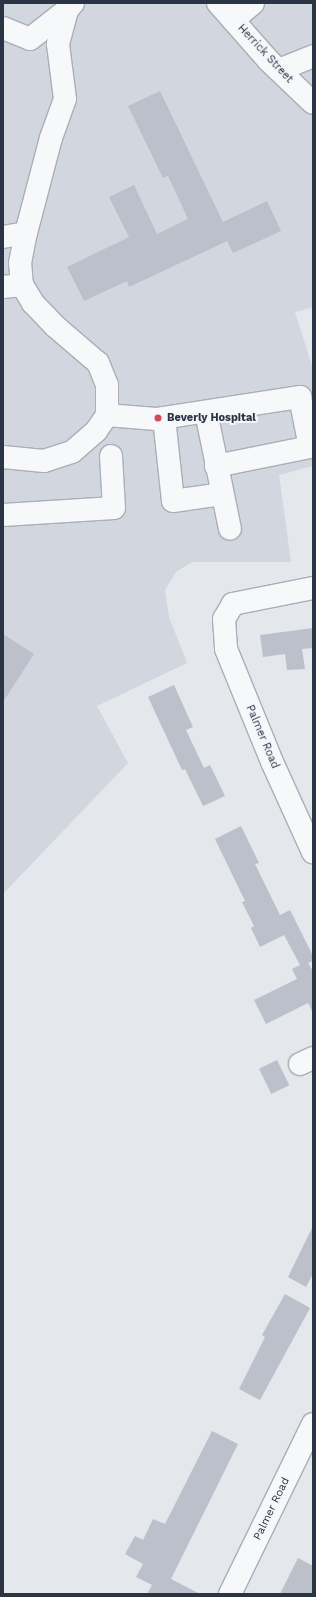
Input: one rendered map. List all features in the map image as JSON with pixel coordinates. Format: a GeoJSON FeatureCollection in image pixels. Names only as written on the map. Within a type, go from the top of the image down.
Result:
{"type":"FeatureCollection","features":[{"type":"Feature","properties":{"kind":"street","name":"Herrick Street"},"geometry":{"type":"LineString","coordinates":[[218,3],[279,70],[313,103]]}},
{"type":"Feature","properties":{"kind":"street"},"geometry":{"type":"LineString","coordinates":[[233,20],[253,3]]}},
{"type":"Feature","properties":{"kind":"street"},"geometry":{"type":"LineString","coordinates":[[3,28],[30,39],[70,6]]}},
{"type":"Feature","properties":{"kind":"street"},"geometry":{"type":"LineString","coordinates":[[3,458],[44,461],[72,452],[96,432],[107,414],[107,385],[98,363],[55,326],[34,303],[12,286],[20,262],[26,233],[51,138],[65,99],[58,44],[70,6]]}},
{"type":"Feature","properties":{"kind":"street"},"geometry":{"type":"LineString","coordinates":[[279,70],[313,56]]}},
{"type":"Feature","properties":{"kind":"street"},"geometry":{"type":"LineString","coordinates":[[3,237],[26,233]]}},
{"type":"Feature","properties":{"kind":"street"},"geometry":{"type":"LineString","coordinates":[[107,414],[164,418],[300,397],[310,447],[216,466]]}},
{"type":"Feature","properties":{"kind":"street"},"geometry":{"type":"LineString","coordinates":[[206,412],[230,529]]}},
{"type":"Feature","properties":{"kind":"street"},"geometry":{"type":"LineString","coordinates":[[164,418],[173,500],[222,494]]}},
{"type":"Feature","properties":{"kind":"street"},"geometry":{"type":"LineString","coordinates":[[3,515],[114,508],[111,456]]}},
{"type":"Feature","properties":{"kind":"street","name":"Palmer Road"},"geometry":{"type":"LineString","coordinates":[[313,588],[233,604],[224,619],[226,649],[273,764],[313,852]]}},
{"type":"Feature","properties":{"kind":"street","name":"Palmer Road"},"geometry":{"type":"LineString","coordinates":[[230,1594],[313,1424]]}},
{"type":"Feature","properties":{"kind":"shaded area","name":"Beverly Hospital"},"geometry":{"type":"Polygon","coordinates":[[[3,3],[313,3],[313,307],[295,312],[313,369],[313,466],[279,475],[291,562],[192,562],[176,572],[165,590],[169,617],[187,663],[97,706],[128,763],[3,894],[3,3]]]}},
{"type":"Feature","properties":{"kind":"building"},"geometry":{"type":"Polygon","coordinates":[[[160,91],[223,222],[267,201],[281,231],[233,253],[227,241],[129,287],[127,281],[84,301],[67,267],[129,237],[109,197],[134,185],[157,234],[188,219],[168,176],[163,178],[128,106],[160,91]]]}},
{"type":"Feature","properties":{"kind":"building"},"geometry":{"type":"Polygon","coordinates":[[[313,628],[313,648],[302,649],[305,669],[287,670],[285,654],[263,657],[260,635],[313,628]]]}},
{"type":"Feature","properties":{"kind":"building"},"geometry":{"type":"Polygon","coordinates":[[[3,634],[34,654],[3,702],[3,634]]]}},
{"type":"Feature","properties":{"kind":"building"},"geometry":{"type":"Polygon","coordinates":[[[174,685],[193,727],[186,730],[204,768],[210,765],[225,796],[203,806],[185,769],[182,770],[148,697],[174,685]]]}},
{"type":"Feature","properties":{"kind":"building"},"geometry":{"type":"Polygon","coordinates":[[[241,826],[259,863],[255,864],[280,915],[290,910],[313,956],[313,961],[308,963],[313,971],[313,1013],[308,1003],[266,1024],[254,1000],[297,979],[292,969],[300,965],[284,935],[260,947],[251,928],[254,926],[242,902],[245,901],[215,839],[241,826]]]}},
{"type":"Feature","properties":{"kind":"building"},"geometry":{"type":"Polygon","coordinates":[[[277,1060],[289,1085],[271,1094],[259,1069],[277,1060]]]}},
{"type":"Feature","properties":{"kind":"building"},"geometry":{"type":"Polygon","coordinates":[[[313,1226],[313,1274],[306,1287],[288,1277],[313,1226]]]}},
{"type":"Feature","properties":{"kind":"building"},"geometry":{"type":"Polygon","coordinates":[[[285,1294],[310,1308],[260,1400],[239,1389],[265,1337],[262,1335],[285,1294]]]}},
{"type":"Feature","properties":{"kind":"building"},"geometry":{"type":"Polygon","coordinates":[[[212,1431],[238,1444],[171,1579],[200,1594],[147,1594],[152,1585],[136,1577],[143,1564],[125,1554],[135,1536],[143,1540],[153,1519],[165,1524],[212,1431]]]}},
{"type":"Feature","properties":{"kind":"building"},"geometry":{"type":"Polygon","coordinates":[[[298,1558],[313,1566],[313,1594],[280,1594],[298,1558]]]}},
{"type":"Feature","properties":{"kind":"place","name":"Beverly Hospital"},"geometry":{"type":"Point","coordinates":[158,418]}}]}
